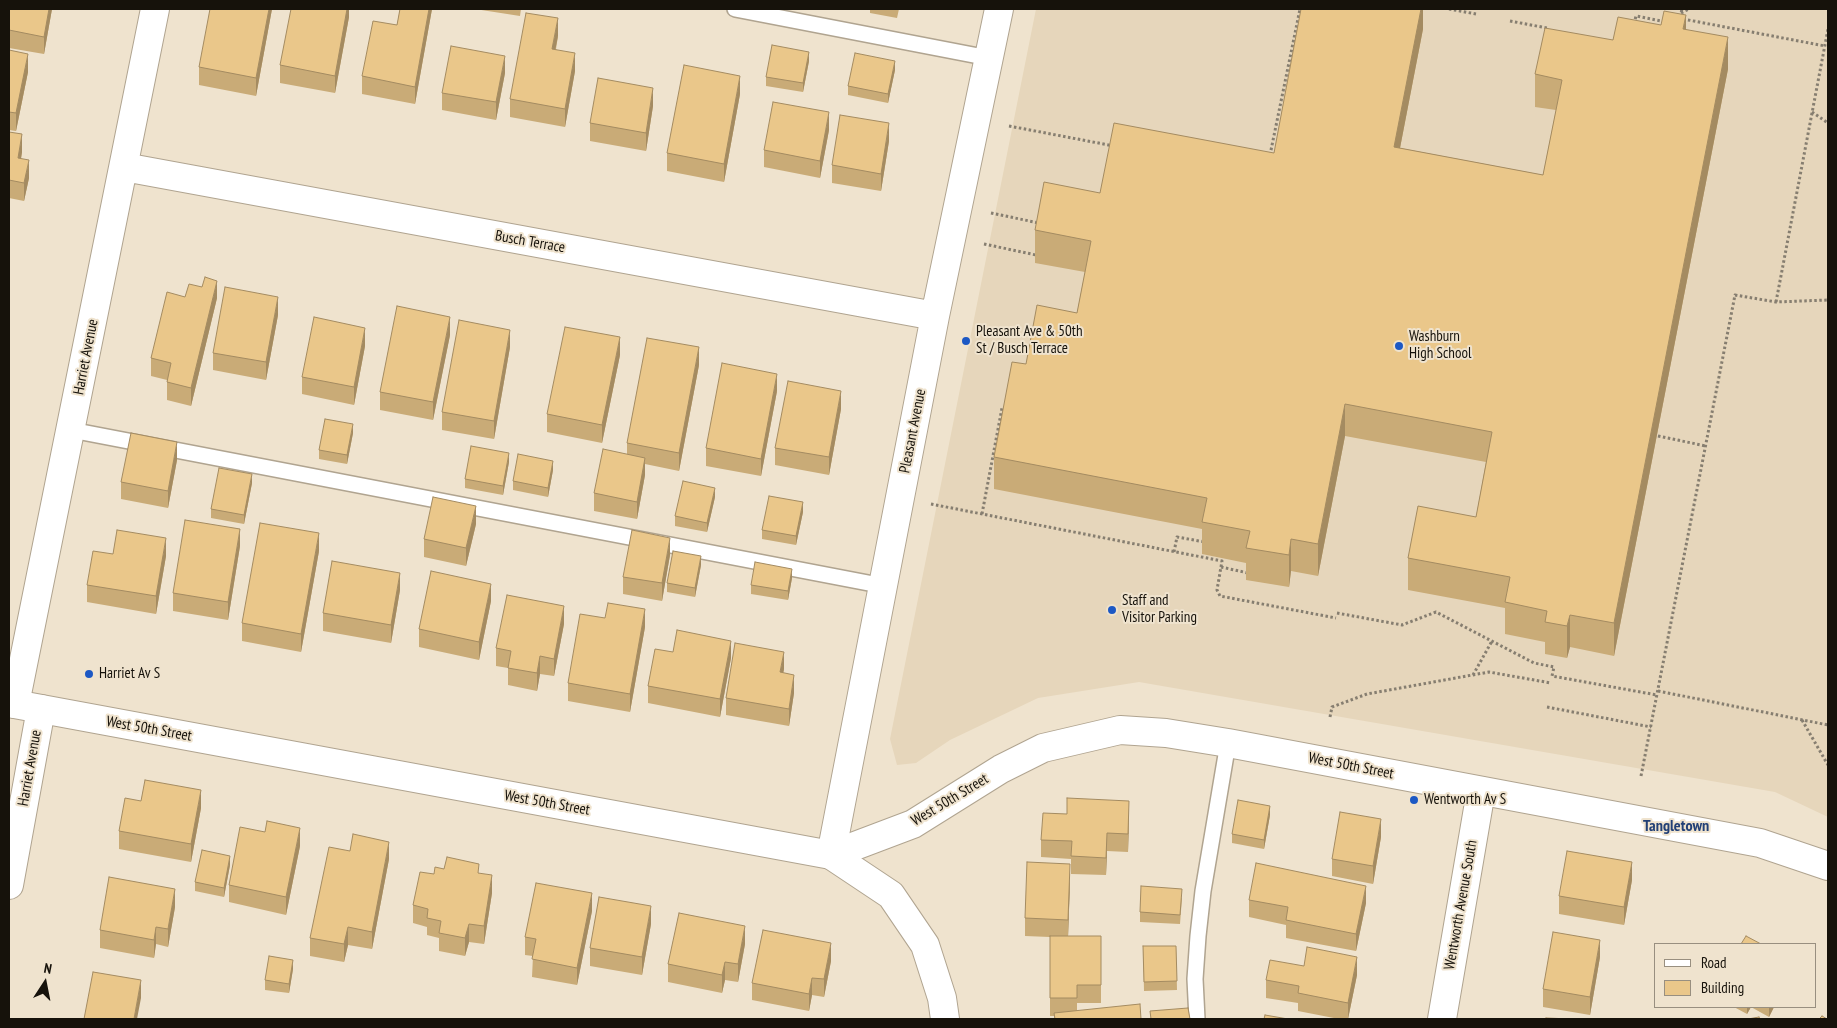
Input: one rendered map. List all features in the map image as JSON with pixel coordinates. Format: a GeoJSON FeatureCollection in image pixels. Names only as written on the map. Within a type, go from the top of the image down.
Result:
{"type":"FeatureCollection","features":[{"type":"Feature","properties":{"kind":"street","name":"Harriet Avenue"},"geometry":{"type":"LineString","coordinates":[[9,885],[21,705],[71,430],[155,9]]}},
{"type":"Feature","properties":{"kind":"street","name":"Pleasant Avenue"},"geometry":{"type":"LineString","coordinates":[[831,855],[935,316],[999,9]]}},
{"type":"Feature","properties":{"kind":"street","name":"Busch Terrace"},"geometry":{"type":"LineString","coordinates":[[124,167],[935,316]]}},
{"type":"Feature","properties":{"kind":"street","name":"West 50th Street"},"geometry":{"type":"LineString","coordinates":[[21,705],[831,855],[913,824],[1001,769],[1043,748],[1120,730],[1166,733],[1228,743],[1760,843],[1828,866]]}},
{"type":"Feature","properties":{"kind":"street","name":"Wentworth Avenue South"},"geometry":{"type":"LineString","coordinates":[[1442,1019],[1481,791]]}},
{"type":"Feature","properties":{"kind":"street"},"geometry":{"type":"LineString","coordinates":[[831,855],[891,895],[925,944],[942,998],[946,1019]]}},
{"type":"Feature","properties":{"kind":"lane"},"geometry":{"type":"LineString","coordinates":[[735,9],[989,58]]}},
{"type":"Feature","properties":{"kind":"lane"},"geometry":{"type":"LineString","coordinates":[[71,430],[884,586]]}},
{"type":"Feature","properties":{"kind":"lane"},"geometry":{"type":"LineString","coordinates":[[1198,1019],[1195,979],[1198,936],[1203,891],[1228,743]]}},
{"type":"Feature","properties":{"kind":"path"},"geometry":{"type":"LineString","coordinates":[[1270,157],[1300,9]]}},
{"type":"Feature","properties":{"kind":"path"},"geometry":{"type":"LineString","coordinates":[[1449,9],[1476,14]]}},
{"type":"Feature","properties":{"kind":"path"},"geometry":{"type":"LineString","coordinates":[[1679,24],[1682,9]]}},
{"type":"Feature","properties":{"kind":"path"},"geometry":{"type":"LineString","coordinates":[[1681,13],[1689,9]]}},
{"type":"Feature","properties":{"kind":"path"},"geometry":{"type":"LineString","coordinates":[[1634,25],[1636,16],[1670,22]]}},
{"type":"Feature","properties":{"kind":"path"},"geometry":{"type":"LineString","coordinates":[[1680,19],[1825,46]]}},
{"type":"Feature","properties":{"kind":"path"},"geometry":{"type":"LineString","coordinates":[[1510,21],[1556,30]]}},
{"type":"Feature","properties":{"kind":"path"},"geometry":{"type":"LineString","coordinates":[[1776,302],[1828,29]]}},
{"type":"Feature","properties":{"kind":"path"},"geometry":{"type":"LineString","coordinates":[[1812,112],[1828,123]]}},
{"type":"Feature","properties":{"kind":"path"},"geometry":{"type":"LineString","coordinates":[[1009,126],[1123,148]]}},
{"type":"Feature","properties":{"kind":"path"},"geometry":{"type":"LineString","coordinates":[[990,213],[1042,223]]}},
{"type":"Feature","properties":{"kind":"path"},"geometry":{"type":"LineString","coordinates":[[984,244],[1036,255]]}},
{"type":"Feature","properties":{"kind":"path"},"geometry":{"type":"LineString","coordinates":[[1641,776],[1735,295],[1776,302],[1828,300]]}},
{"type":"Feature","properties":{"kind":"path"},"geometry":{"type":"LineString","coordinates":[[982,514],[1002,408],[1009,409]]}},
{"type":"Feature","properties":{"kind":"path"},"geometry":{"type":"LineString","coordinates":[[1658,436],[1706,446]]}},
{"type":"Feature","properties":{"kind":"path"},"geometry":{"type":"LineString","coordinates":[[930,504],[1222,561],[1217,590],[1220,596],[1336,618]]}},
{"type":"Feature","properties":{"kind":"path"},"geometry":{"type":"LineString","coordinates":[[1174,552],[1177,537],[1205,542]]}},
{"type":"Feature","properties":{"kind":"path"},"geometry":{"type":"LineString","coordinates":[[1221,568],[1248,573]]}},
{"type":"Feature","properties":{"kind":"path"},"geometry":{"type":"LineString","coordinates":[[1337,613],[1402,625],[1436,612],[1534,663],[1554,667],[1552,676],[1657,695]]}},
{"type":"Feature","properties":{"kind":"path"},"geometry":{"type":"LineString","coordinates":[[1473,675],[1492,641]]}},
{"type":"Feature","properties":{"kind":"path"},"geometry":{"type":"LineString","coordinates":[[1330,717],[1332,707],[1366,694],[1489,672],[1551,683]]}},
{"type":"Feature","properties":{"kind":"path"},"geometry":{"type":"LineString","coordinates":[[1658,691],[1828,725]]}},
{"type":"Feature","properties":{"kind":"path"},"geometry":{"type":"LineString","coordinates":[[1547,707],[1650,727]]}},
{"type":"Feature","properties":{"kind":"path"},"geometry":{"type":"LineString","coordinates":[[1802,720],[1828,764]]}},
{"type":"Feature","properties":{"kind":"shaded area","name":"Washburn High School"},"geometry":{"type":"Polygon","coordinates":[[[1036,9],[1828,9],[1828,817],[1775,792],[1139,682],[1038,698],[950,740],[916,763],[897,765],[890,739],[1036,9]]]}},
{"type":"Feature","properties":{"kind":"building"},"geometry":{"type":"Polygon","coordinates":[[[9,9],[49,9],[44,37],[9,30],[9,9]]]}},
{"type":"Feature","properties":{"kind":"building"},"geometry":{"type":"Polygon","coordinates":[[[210,9],[269,9],[256,78],[199,67],[210,9]]]}},
{"type":"Feature","properties":{"kind":"building"},"geometry":{"type":"Polygon","coordinates":[[[291,9],[347,9],[335,76],[280,65],[291,9]]]}},
{"type":"Feature","properties":{"kind":"building"},"geometry":{"type":"Polygon","coordinates":[[[400,9],[429,9],[415,87],[362,76],[373,21],[397,25],[400,9]]]}},
{"type":"Feature","properties":{"kind":"building","name":"Washburn High School"},"geometry":{"type":"Polygon","coordinates":[[[1301,9],[1421,9],[1394,147],[1543,175],[1562,80],[1535,74],[1545,28],[1613,40],[1618,17],[1661,25],[1664,11],[1686,15],[1683,29],[1728,37],[1614,623],[1570,615],[1567,626],[1545,622],[1547,611],[1505,602],[1510,577],[1408,558],[1418,506],[1476,517],[1492,432],[1345,404],[1318,544],[1291,539],[1289,555],[1246,548],[1250,531],[1202,522],[1207,498],[994,457],[1012,362],[1026,364],[1037,305],[1077,313],[1091,241],[1035,230],[1044,182],[1100,193],[1114,123],[1274,153],[1301,9]]]}},
{"type":"Feature","properties":{"kind":"building"},"geometry":{"type":"Polygon","coordinates":[[[526,13],[558,18],[552,49],[575,53],[565,109],[510,99],[526,13]]]}},
{"type":"Feature","properties":{"kind":"building"},"geometry":{"type":"Polygon","coordinates":[[[772,45],[809,52],[803,83],[766,77],[772,45]]]}},
{"type":"Feature","properties":{"kind":"building"},"geometry":{"type":"Polygon","coordinates":[[[451,46],[505,56],[496,102],[442,93],[451,46]]]}},
{"type":"Feature","properties":{"kind":"building"},"geometry":{"type":"Polygon","coordinates":[[[9,50],[28,54],[16,113],[9,112],[9,50]]]}},
{"type":"Feature","properties":{"kind":"building"},"geometry":{"type":"Polygon","coordinates":[[[855,53],[895,61],[888,94],[848,86],[855,53]]]}},
{"type":"Feature","properties":{"kind":"building"},"geometry":{"type":"Polygon","coordinates":[[[684,65],[740,76],[724,164],[667,153],[684,65]]]}},
{"type":"Feature","properties":{"kind":"building"},"geometry":{"type":"Polygon","coordinates":[[[598,78],[653,88],[646,133],[590,123],[598,78]]]}},
{"type":"Feature","properties":{"kind":"building"},"geometry":{"type":"Polygon","coordinates":[[[773,102],[829,112],[820,161],[764,150],[773,102]]]}},
{"type":"Feature","properties":{"kind":"building"},"geometry":{"type":"Polygon","coordinates":[[[840,115],[889,123],[881,174],[832,165],[840,115]]]}},
{"type":"Feature","properties":{"kind":"building"},"geometry":{"type":"Polygon","coordinates":[[[9,132],[22,134],[18,158],[29,160],[24,183],[9,180],[9,132]]]}},
{"type":"Feature","properties":{"kind":"building"},"geometry":{"type":"Polygon","coordinates":[[[205,277],[217,281],[191,388],[167,382],[171,363],[151,358],[167,292],[185,297],[189,284],[202,287],[205,277]]]}},
{"type":"Feature","properties":{"kind":"building"},"geometry":{"type":"Polygon","coordinates":[[[225,287],[278,297],[266,362],[213,353],[225,287]]]}},
{"type":"Feature","properties":{"kind":"building"},"geometry":{"type":"Polygon","coordinates":[[[397,306],[450,317],[433,402],[380,392],[397,306]]]}},
{"type":"Feature","properties":{"kind":"building"},"geometry":{"type":"Polygon","coordinates":[[[314,317],[365,328],[354,387],[302,377],[314,317]]]}},
{"type":"Feature","properties":{"kind":"building"},"geometry":{"type":"Polygon","coordinates":[[[459,320],[510,330],[494,421],[442,412],[459,320]]]}},
{"type":"Feature","properties":{"kind":"building"},"geometry":{"type":"Polygon","coordinates":[[[565,327],[620,337],[602,425],[547,414],[565,327]]]}},
{"type":"Feature","properties":{"kind":"building"},"geometry":{"type":"Polygon","coordinates":[[[647,338],[699,347],[679,453],[627,443],[647,338]]]}},
{"type":"Feature","properties":{"kind":"building"},"geometry":{"type":"Polygon","coordinates":[[[722,363],[777,374],[761,459],[706,448],[722,363]]]}},
{"type":"Feature","properties":{"kind":"building"},"geometry":{"type":"Polygon","coordinates":[[[788,381],[841,391],[829,457],[775,448],[788,381]]]}},
{"type":"Feature","properties":{"kind":"building"},"geometry":{"type":"Polygon","coordinates":[[[325,419],[353,424],[347,455],[319,450],[325,419]]]}},
{"type":"Feature","properties":{"kind":"building"},"geometry":{"type":"Polygon","coordinates":[[[131,433],[177,442],[168,491],[121,482],[131,433]]]}},
{"type":"Feature","properties":{"kind":"building"},"geometry":{"type":"Polygon","coordinates":[[[471,446],[509,453],[503,486],[465,479],[471,446]]]}},
{"type":"Feature","properties":{"kind":"building"},"geometry":{"type":"Polygon","coordinates":[[[603,449],[645,458],[637,502],[594,493],[603,449]]]}},
{"type":"Feature","properties":{"kind":"building"},"geometry":{"type":"Polygon","coordinates":[[[518,454],[553,461],[548,488],[513,481],[518,454]]]}},
{"type":"Feature","properties":{"kind":"building"},"geometry":{"type":"Polygon","coordinates":[[[219,468],[252,474],[244,515],[211,509],[219,468]]]}},
{"type":"Feature","properties":{"kind":"building"},"geometry":{"type":"Polygon","coordinates":[[[683,481],[715,488],[707,523],[675,516],[683,481]]]}},
{"type":"Feature","properties":{"kind":"building"},"geometry":{"type":"Polygon","coordinates":[[[769,496],[803,502],[796,536],[762,530],[769,496]]]}},
{"type":"Feature","properties":{"kind":"building"},"geometry":{"type":"Polygon","coordinates":[[[433,497],[476,506],[466,548],[424,539],[433,497]]]}},
{"type":"Feature","properties":{"kind":"building"},"geometry":{"type":"Polygon","coordinates":[[[185,520],[240,529],[228,602],[173,593],[185,520]]]}},
{"type":"Feature","properties":{"kind":"building"},"geometry":{"type":"Polygon","coordinates":[[[260,523],[319,533],[301,634],[242,623],[260,523]]]}},
{"type":"Feature","properties":{"kind":"building"},"geometry":{"type":"Polygon","coordinates":[[[117,530],[166,538],[156,596],[87,585],[93,551],[113,554],[117,530]]]}},
{"type":"Feature","properties":{"kind":"building"},"geometry":{"type":"Polygon","coordinates":[[[632,530],[670,538],[662,583],[623,577],[632,530]]]}},
{"type":"Feature","properties":{"kind":"building"},"geometry":{"type":"Polygon","coordinates":[[[673,551],[701,556],[695,588],[667,583],[673,551]]]}},
{"type":"Feature","properties":{"kind":"building"},"geometry":{"type":"Polygon","coordinates":[[[332,561],[400,573],[391,625],[323,613],[332,561]]]}},
{"type":"Feature","properties":{"kind":"building"},"geometry":{"type":"Polygon","coordinates":[[[755,562],[792,569],[788,591],[751,585],[755,562]]]}},
{"type":"Feature","properties":{"kind":"building"},"geometry":{"type":"Polygon","coordinates":[[[431,571],[491,584],[479,642],[419,629],[431,571]]]}},
{"type":"Feature","properties":{"kind":"building"},"geometry":{"type":"Polygon","coordinates":[[[507,595],[564,606],[554,659],[540,656],[537,673],[508,668],[511,651],[496,648],[507,595]]]}},
{"type":"Feature","properties":{"kind":"building"},"geometry":{"type":"Polygon","coordinates":[[[608,603],[645,609],[630,694],[568,683],[580,614],[605,618],[608,603]]]}},
{"type":"Feature","properties":{"kind":"building"},"geometry":{"type":"Polygon","coordinates":[[[677,630],[731,641],[720,699],[648,686],[655,649],[673,652],[677,630]]]}},
{"type":"Feature","properties":{"kind":"building"},"geometry":{"type":"Polygon","coordinates":[[[735,643],[784,652],[780,672],[794,675],[789,709],[726,698],[735,643]]]}},
{"type":"Feature","properties":{"kind":"building"},"geometry":{"type":"Polygon","coordinates":[[[145,780],[201,790],[191,844],[119,831],[125,798],[141,801],[145,780]]]}},
{"type":"Feature","properties":{"kind":"building"},"geometry":{"type":"Polygon","coordinates":[[[1067,798],[1129,801],[1128,834],[1107,833],[1106,858],[1071,856],[1072,841],[1041,840],[1043,813],[1067,814],[1067,798]]]}},
{"type":"Feature","properties":{"kind":"building"},"geometry":{"type":"Polygon","coordinates":[[[1238,800],[1270,806],[1264,840],[1232,834],[1238,800]]]}},
{"type":"Feature","properties":{"kind":"building"},"geometry":{"type":"Polygon","coordinates":[[[1340,812],[1381,819],[1373,866],[1332,859],[1340,812]]]}},
{"type":"Feature","properties":{"kind":"building"},"geometry":{"type":"Polygon","coordinates":[[[267,821],[300,828],[286,897],[229,885],[240,827],[265,832],[267,821]]]}},
{"type":"Feature","properties":{"kind":"building"},"geometry":{"type":"Polygon","coordinates":[[[353,834],[389,842],[372,932],[348,927],[344,944],[310,938],[329,847],[350,851],[353,834]]]}},
{"type":"Feature","properties":{"kind":"building"},"geometry":{"type":"Polygon","coordinates":[[[202,850],[230,856],[224,888],[195,882],[202,850]]]}},
{"type":"Feature","properties":{"kind":"building"},"geometry":{"type":"Polygon","coordinates":[[[1567,851],[1632,862],[1624,907],[1559,896],[1567,851]]]}},
{"type":"Feature","properties":{"kind":"building"},"geometry":{"type":"Polygon","coordinates":[[[447,857],[479,864],[478,873],[492,875],[484,926],[469,924],[465,938],[439,933],[441,921],[427,918],[428,909],[413,905],[420,872],[434,874],[435,867],[444,869],[447,857]]]}},
{"type":"Feature","properties":{"kind":"building"},"geometry":{"type":"Polygon","coordinates":[[[1027,862],[1070,864],[1068,920],[1025,918],[1027,862]]]}},
{"type":"Feature","properties":{"kind":"building"},"geometry":{"type":"Polygon","coordinates":[[[1256,863],[1366,886],[1356,934],[1286,920],[1288,907],[1249,900],[1256,863]]]}},
{"type":"Feature","properties":{"kind":"building"},"geometry":{"type":"Polygon","coordinates":[[[109,877],[175,889],[168,929],[156,927],[154,940],[100,930],[109,877]]]}},
{"type":"Feature","properties":{"kind":"building"},"geometry":{"type":"Polygon","coordinates":[[[536,883],[592,893],[577,968],[532,959],[536,939],[525,937],[536,883]]]}},
{"type":"Feature","properties":{"kind":"building"},"geometry":{"type":"Polygon","coordinates":[[[1141,886],[1182,889],[1180,915],[1140,912],[1141,886]]]}},
{"type":"Feature","properties":{"kind":"building"},"geometry":{"type":"Polygon","coordinates":[[[599,897],[651,906],[642,957],[590,948],[599,897]]]}},
{"type":"Feature","properties":{"kind":"building"},"geometry":{"type":"Polygon","coordinates":[[[679,913],[745,926],[738,964],[725,962],[722,975],[668,964],[679,913]]]}},
{"type":"Feature","properties":{"kind":"building"},"geometry":{"type":"Polygon","coordinates":[[[763,930],[831,943],[824,979],[812,978],[809,994],[752,983],[763,930]]]}},
{"type":"Feature","properties":{"kind":"building"},"geometry":{"type":"Polygon","coordinates":[[[1553,932],[1600,940],[1590,997],[1543,989],[1553,932]]]}},
{"type":"Feature","properties":{"kind":"building"},"geometry":{"type":"Polygon","coordinates":[[[1050,936],[1101,936],[1101,985],[1077,985],[1077,998],[1050,998],[1050,936]]]}},
{"type":"Feature","properties":{"kind":"building"},"geometry":{"type":"Polygon","coordinates":[[[1746,936],[1759,943],[1742,943],[1746,936]]]}},
{"type":"Feature","properties":{"kind":"building"},"geometry":{"type":"Polygon","coordinates":[[[1143,946],[1176,946],[1177,981],[1144,982],[1143,946]]]}},
{"type":"Feature","properties":{"kind":"building"},"geometry":{"type":"Polygon","coordinates":[[[1307,947],[1357,957],[1348,1003],[1298,993],[1299,986],[1266,980],[1270,960],[1304,966],[1307,947]]]}},
{"type":"Feature","properties":{"kind":"building"},"geometry":{"type":"Polygon","coordinates":[[[269,956],[293,960],[289,984],[265,980],[269,956]]]}},
{"type":"Feature","properties":{"kind":"building"},"geometry":{"type":"Polygon","coordinates":[[[93,972],[141,980],[134,1019],[84,1019],[93,972]]]}},
{"type":"Feature","properties":{"kind":"building"},"geometry":{"type":"Polygon","coordinates":[[[1140,1004],[1141,1019],[1055,1019],[1054,1013],[1140,1004]]]}},
{"type":"Feature","properties":{"kind":"building"},"geometry":{"type":"Polygon","coordinates":[[[1188,1008],[1190,1019],[1151,1019],[1150,1011],[1188,1008]]]}},
{"type":"Feature","properties":{"kind":"building"},"geometry":{"type":"Polygon","coordinates":[[[1265,1015],[1288,1019],[1264,1019],[1265,1015]]]}},
{"type":"Feature","properties":{"kind":"place","name":"Pleasant Ave & 50th St / Busch Terrace"},"geometry":{"type":"Point","coordinates":[966,341]}},
{"type":"Feature","properties":{"kind":"place","name":"Washburn High School"},"geometry":{"type":"Point","coordinates":[1399,346]}},
{"type":"Feature","properties":{"kind":"place","name":"Staff and Visitor Parking"},"geometry":{"type":"Point","coordinates":[1112,610]}},
{"type":"Feature","properties":{"kind":"place","name":"Harriet Av S"},"geometry":{"type":"Point","coordinates":[89,674]}},
{"type":"Feature","properties":{"kind":"place","name":"Wentworth Av S"},"geometry":{"type":"Point","coordinates":[1414,800]}},
{"type":"Feature","properties":{"kind":"district","name":"Tangletown"},"geometry":{"type":"Point","coordinates":[1676,826]}}]}
